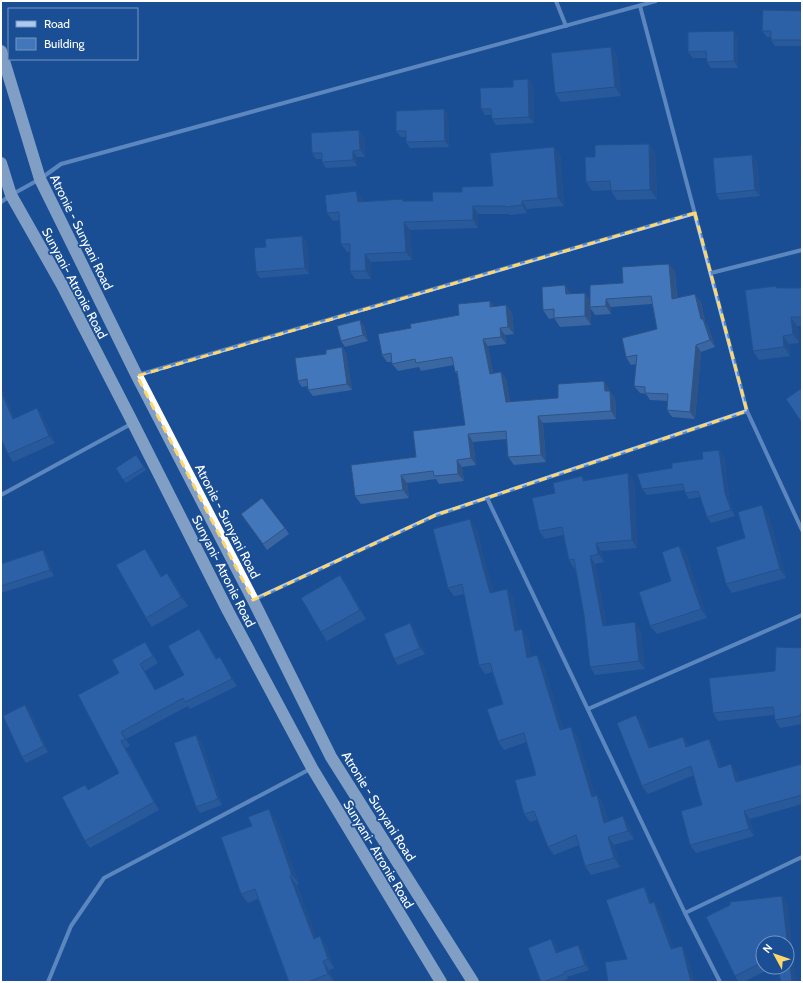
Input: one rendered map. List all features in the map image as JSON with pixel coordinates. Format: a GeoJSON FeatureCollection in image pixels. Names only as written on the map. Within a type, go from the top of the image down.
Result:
{"type":"FeatureCollection","features":[{"type":"Feature","properties":{"kind":"highway","name":"Atronie - Sunyani Road"},"geometry":{"type":"LineString","coordinates":[[1,51],[40,179],[137,376],[253,600],[331,757],[473,982]]}},
{"type":"Feature","properties":{"kind":"highway","name":"Sunyani- Atronie Road"},"geometry":{"type":"LineString","coordinates":[[1,163],[6,198],[62,285],[228,611],[312,768],[441,982]]}},
{"type":"Feature","properties":{"kind":"street"},"geometry":{"type":"LineString","coordinates":[[556,1],[566,26]]}},
{"type":"Feature","properties":{"kind":"street"},"geometry":{"type":"LineString","coordinates":[[6,198],[40,179],[61,164],[656,1]]}},
{"type":"Feature","properties":{"kind":"street"},"geometry":{"type":"LineString","coordinates":[[640,6],[747,411],[802,530]]}},
{"type":"Feature","properties":{"kind":"street"},"geometry":{"type":"LineString","coordinates":[[137,376],[695,213]]}},
{"type":"Feature","properties":{"kind":"street"},"geometry":{"type":"LineString","coordinates":[[711,273],[802,250]]}},
{"type":"Feature","properties":{"kind":"street"},"geometry":{"type":"LineString","coordinates":[[253,600],[436,515],[747,411]]}},
{"type":"Feature","properties":{"kind":"street"},"geometry":{"type":"LineString","coordinates":[[1,495],[133,422]]}},
{"type":"Feature","properties":{"kind":"street"},"geometry":{"type":"LineString","coordinates":[[487,498],[685,913],[720,982]]}},
{"type":"Feature","properties":{"kind":"street"},"geometry":{"type":"LineString","coordinates":[[588,710],[802,615]]}},
{"type":"Feature","properties":{"kind":"street"},"geometry":{"type":"LineString","coordinates":[[48,982],[71,926],[104,878],[312,768]]}},
{"type":"Feature","properties":{"kind":"street"},"geometry":{"type":"LineString","coordinates":[[685,913],[802,857]]}},
{"type":"Feature","properties":{"kind":"highlighted area"},"geometry":{"type":"Polygon","coordinates":[[[695,213],[747,411],[436,515],[253,600],[137,376],[695,213]]]}},
{"type":"Feature","properties":{"kind":"building"},"geometry":{"type":"Polygon","coordinates":[[[763,10],[802,11],[802,40],[771,40],[771,31],[762,31],[763,10]]]}},
{"type":"Feature","properties":{"kind":"building"},"geometry":{"type":"Polygon","coordinates":[[[734,31],[734,61],[707,62],[706,51],[688,52],[688,32],[734,31]]]}},
{"type":"Feature","properties":{"kind":"building"},"geometry":{"type":"Polygon","coordinates":[[[611,47],[615,87],[555,93],[551,53],[611,47]]]}},
{"type":"Feature","properties":{"kind":"building"},"geometry":{"type":"Polygon","coordinates":[[[528,79],[529,117],[492,119],[491,109],[481,109],[480,88],[513,87],[513,80],[528,79]]]}},
{"type":"Feature","properties":{"kind":"building"},"geometry":{"type":"Polygon","coordinates":[[[444,109],[445,141],[406,142],[406,131],[396,131],[396,111],[444,109]]]}},
{"type":"Feature","properties":{"kind":"building"},"geometry":{"type":"Polygon","coordinates":[[[359,130],[360,150],[353,151],[353,160],[322,162],[322,153],[312,153],[311,133],[359,130]]]}},
{"type":"Feature","properties":{"kind":"building"},"geometry":{"type":"Polygon","coordinates":[[[649,144],[650,190],[611,191],[610,181],[586,182],[585,157],[595,157],[595,145],[649,144]]]}},
{"type":"Feature","properties":{"kind":"building"},"geometry":{"type":"Polygon","coordinates":[[[554,147],[558,198],[522,201],[522,205],[505,207],[473,206],[473,220],[404,222],[406,252],[365,254],[366,271],[350,271],[350,244],[341,244],[339,212],[327,213],[325,195],[356,191],[358,202],[403,199],[403,201],[433,201],[432,192],[462,192],[462,187],[493,186],[490,153],[554,147]]]}},
{"type":"Feature","properties":{"kind":"building"},"geometry":{"type":"Polygon","coordinates":[[[800,149],[802,149],[802,171],[801,171],[800,149]]]}},
{"type":"Feature","properties":{"kind":"building"},"geometry":{"type":"Polygon","coordinates":[[[752,155],[755,190],[716,194],[713,158],[752,155]]]}},
{"type":"Feature","properties":{"kind":"building"},"geometry":{"type":"Polygon","coordinates":[[[302,236],[305,268],[256,272],[254,248],[266,247],[265,239],[302,236]]]}},
{"type":"Feature","properties":{"kind":"building"},"geometry":{"type":"Polygon","coordinates":[[[669,264],[672,299],[695,294],[701,319],[703,319],[710,340],[696,345],[690,412],[667,410],[668,394],[645,393],[645,387],[634,386],[637,355],[626,357],[622,338],[657,329],[651,296],[606,299],[606,306],[590,307],[590,285],[623,283],[622,267],[669,264]]]}},
{"type":"Feature","properties":{"kind":"building"},"geometry":{"type":"Polygon","coordinates":[[[565,285],[566,294],[585,293],[585,316],[554,318],[554,309],[543,310],[542,287],[565,285]]]}},
{"type":"Feature","properties":{"kind":"building"},"geometry":{"type":"Polygon","coordinates":[[[776,286],[777,288],[802,288],[802,317],[791,317],[793,334],[783,336],[784,347],[753,351],[745,290],[776,286]]]}},
{"type":"Feature","properties":{"kind":"building"},"geometry":{"type":"Polygon","coordinates":[[[490,301],[490,307],[506,305],[508,327],[500,328],[501,337],[483,339],[490,374],[501,372],[506,402],[558,398],[558,384],[604,381],[605,391],[610,391],[611,411],[538,416],[541,455],[508,457],[506,431],[468,434],[471,458],[457,460],[458,474],[434,476],[433,471],[401,475],[403,490],[355,496],[351,465],[416,457],[413,431],[465,425],[457,371],[455,372],[452,357],[416,363],[415,359],[392,364],[391,353],[382,355],[378,334],[411,328],[410,324],[459,315],[458,304],[490,301]]]}},
{"type":"Feature","properties":{"kind":"building"},"geometry":{"type":"Polygon","coordinates":[[[360,320],[363,335],[341,341],[337,326],[360,320]]]}},
{"type":"Feature","properties":{"kind":"building"},"geometry":{"type":"Polygon","coordinates":[[[342,347],[347,384],[308,390],[307,379],[298,381],[295,358],[326,354],[326,350],[342,347]]]}},
{"type":"Feature","properties":{"kind":"building"},"geometry":{"type":"Polygon","coordinates":[[[802,388],[802,423],[786,399],[802,388]]]}},
{"type":"Feature","properties":{"kind":"building"},"geometry":{"type":"Polygon","coordinates":[[[1,392],[13,419],[37,408],[49,436],[8,454],[1,439],[1,392]]]}},
{"type":"Feature","properties":{"kind":"building"},"geometry":{"type":"Polygon","coordinates":[[[719,450],[725,493],[731,510],[707,517],[698,491],[685,493],[683,484],[642,489],[637,474],[672,468],[672,463],[703,459],[702,452],[719,450]]]}},
{"type":"Feature","properties":{"kind":"building"},"geometry":{"type":"Polygon","coordinates":[[[136,455],[144,467],[123,480],[116,468],[136,455]]]}},
{"type":"Feature","properties":{"kind":"building"},"geometry":{"type":"Polygon","coordinates":[[[628,473],[632,540],[596,543],[598,554],[590,556],[603,626],[635,622],[639,661],[590,667],[584,615],[574,559],[569,560],[562,527],[539,531],[532,498],[555,493],[553,483],[582,476],[583,481],[628,473]]]}},
{"type":"Feature","properties":{"kind":"building"},"geometry":{"type":"Polygon","coordinates":[[[262,498],[285,528],[263,544],[241,514],[262,498]]]}},
{"type":"Feature","properties":{"kind":"building"},"geometry":{"type":"Polygon","coordinates":[[[762,505],[780,569],[726,584],[716,547],[745,538],[738,512],[762,505]]]}},
{"type":"Feature","properties":{"kind":"building"},"geometry":{"type":"Polygon","coordinates":[[[470,519],[490,593],[507,589],[515,631],[522,629],[527,658],[537,655],[560,730],[571,727],[592,797],[597,795],[604,823],[623,816],[628,831],[608,837],[614,858],[585,866],[576,835],[548,847],[534,811],[524,814],[515,780],[536,775],[524,733],[498,741],[487,709],[503,704],[490,663],[479,665],[462,584],[448,588],[433,529],[470,519]]]}},
{"type":"Feature","properties":{"kind":"building"},"geometry":{"type":"Polygon","coordinates":[[[679,546],[701,609],[650,626],[639,592],[671,581],[662,552],[679,546]]]}},
{"type":"Feature","properties":{"kind":"building"},"geometry":{"type":"Polygon","coordinates":[[[145,549],[161,577],[167,573],[181,597],[146,618],[116,565],[145,549]]]}},
{"type":"Feature","properties":{"kind":"building"},"geometry":{"type":"Polygon","coordinates":[[[43,550],[50,570],[1,586],[1,564],[43,550]]]}},
{"type":"Feature","properties":{"kind":"building"},"geometry":{"type":"Polygon","coordinates":[[[340,575],[360,610],[321,632],[301,598],[340,575]]]}},
{"type":"Feature","properties":{"kind":"building"},"geometry":{"type":"Polygon","coordinates":[[[410,623],[420,648],[394,659],[384,634],[410,623]]]}},
{"type":"Feature","properties":{"kind":"building"},"geometry":{"type":"Polygon","coordinates":[[[199,629],[216,659],[220,657],[232,679],[185,702],[183,698],[121,732],[125,739],[121,741],[154,802],[85,841],[62,797],[85,785],[88,790],[119,773],[78,695],[119,673],[112,660],[145,642],[153,656],[140,664],[155,690],[184,675],[168,646],[199,629]]]}},
{"type":"Feature","properties":{"kind":"building"},"geometry":{"type":"Polygon","coordinates":[[[776,647],[802,648],[802,713],[800,716],[775,720],[773,707],[713,713],[709,678],[775,671],[776,647]]]}},
{"type":"Feature","properties":{"kind":"building"},"geometry":{"type":"Polygon","coordinates":[[[25,705],[44,746],[22,757],[3,716],[25,705]]]}},
{"type":"Feature","properties":{"kind":"building"},"geometry":{"type":"Polygon","coordinates":[[[636,715],[649,748],[683,737],[686,747],[709,739],[719,768],[731,764],[736,782],[802,764],[802,795],[744,811],[749,829],[690,845],[681,811],[702,805],[691,766],[642,786],[617,723],[636,715]]]}},
{"type":"Feature","properties":{"kind":"building"},"geometry":{"type":"Polygon","coordinates":[[[196,735],[218,799],[196,807],[174,743],[196,735]]]}},
{"type":"Feature","properties":{"kind":"building"},"geometry":{"type":"Polygon","coordinates":[[[269,809],[292,875],[290,876],[314,939],[320,936],[328,959],[323,961],[328,974],[308,982],[289,982],[255,889],[241,894],[221,837],[252,826],[248,817],[269,809]]]}},
{"type":"Feature","properties":{"kind":"building"},"geometry":{"type":"Polygon","coordinates":[[[644,887],[650,904],[654,902],[671,949],[682,946],[691,982],[608,982],[605,962],[627,959],[606,900],[644,887]]]}},
{"type":"Feature","properties":{"kind":"building"},"geometry":{"type":"Polygon","coordinates":[[[782,896],[787,935],[755,935],[755,966],[735,976],[706,917],[730,905],[730,902],[782,896]]]}},
{"type":"Feature","properties":{"kind":"building"},"geometry":{"type":"Polygon","coordinates":[[[551,939],[556,953],[578,945],[585,965],[541,982],[528,948],[551,939]]]}},
{"type":"Feature","properties":{"kind":"building"},"geometry":{"type":"Polygon","coordinates":[[[779,975],[791,975],[792,982],[781,982],[779,975]]]}}]}
